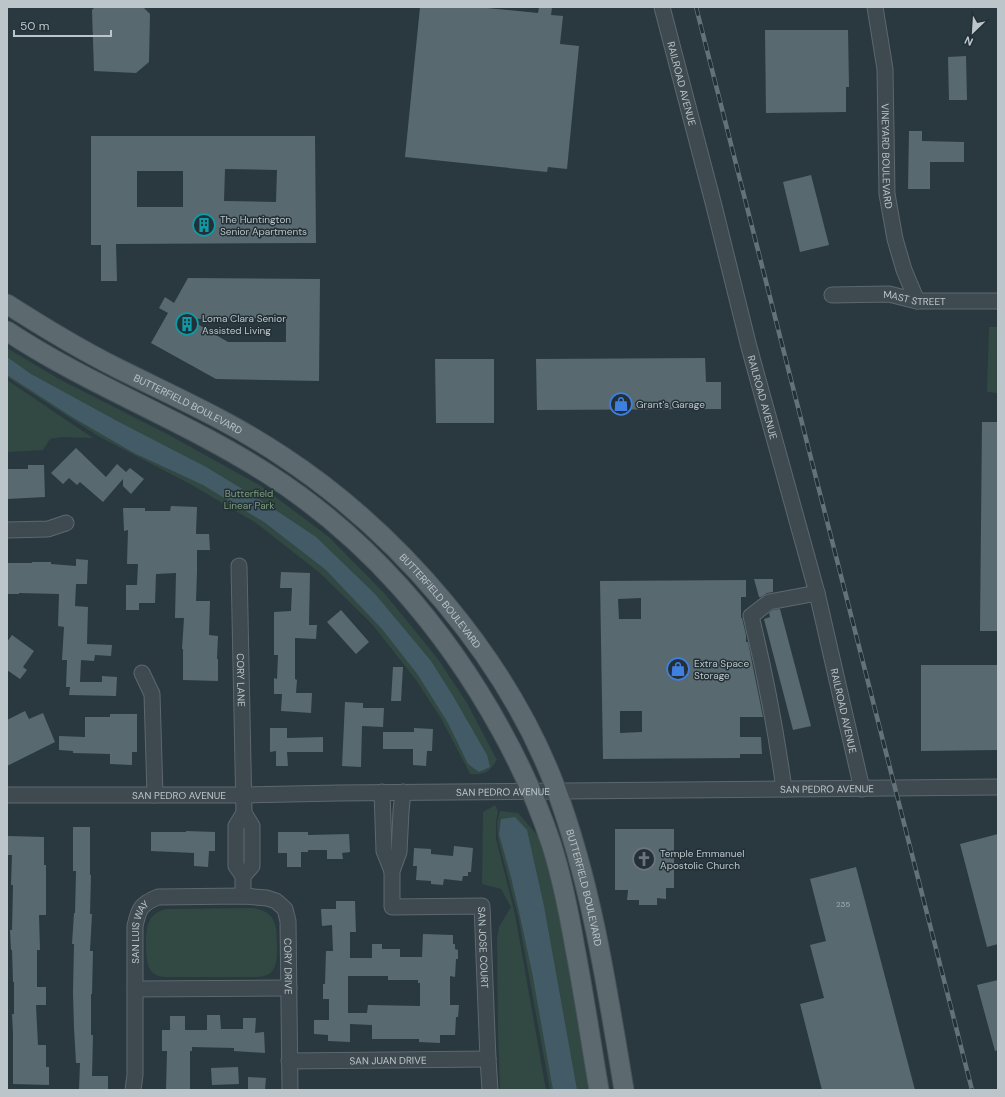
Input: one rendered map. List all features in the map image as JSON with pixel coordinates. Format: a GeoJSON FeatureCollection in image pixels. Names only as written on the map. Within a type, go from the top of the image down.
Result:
{"type":"FeatureCollection","features":[{"type":"Feature","properties":{"kind":"main road","name":"BUTTERFIELD BOULEVARD"},"geometry":{"type":"LineString","coordinates":[[7,304],[80,349],[198,408],[282,455],[358,514],[396,549],[428,583],[456,617],[484,654],[503,684],[537,744],[557,791],[572,839],[592,914],[624,1090]]}},
{"type":"Feature","properties":{"kind":"main road","name":"BUTTERFIELD BOULEVARD"},"geometry":{"type":"LineString","coordinates":[[7,330],[64,366],[193,430],[231,451],[308,501],[345,531],[378,563],[430,621],[468,674],[491,712],[542,815],[562,882],[579,966],[599,1090]]}},
{"type":"Feature","properties":{"kind":"street","name":"RAILROAD AVENUE"},"geometry":{"type":"LineString","coordinates":[[662,7],[749,347],[817,593],[862,788]]}},
{"type":"Feature","properties":{"kind":"street","name":"VINEYARD BOULEVARD"},"geometry":{"type":"LineString","coordinates":[[876,7],[885,69],[887,194],[895,239],[904,270],[917,301]]}},
{"type":"Feature","properties":{"kind":"street","name":"MAST STREET"},"geometry":{"type":"LineString","coordinates":[[832,295],[889,294],[917,301],[998,301]]}},
{"type":"Feature","properties":{"kind":"street"},"geometry":{"type":"LineString","coordinates":[[7,530],[48,529],[66,523]]}},
{"type":"Feature","properties":{"kind":"street","name":"CORY LANE"},"geometry":{"type":"LineString","coordinates":[[239,566],[244,795]]}},
{"type":"Feature","properties":{"kind":"street"},"geometry":{"type":"LineString","coordinates":[[784,789],[779,753],[760,654],[751,616],[769,602],[817,593]]}},
{"type":"Feature","properties":{"kind":"street"},"geometry":{"type":"LineString","coordinates":[[142,673],[152,694],[154,795]]}},
{"type":"Feature","properties":{"kind":"street","name":"SAN PEDRO AVENUE"},"geometry":{"type":"LineString","coordinates":[[7,795],[244,795],[382,792],[531,792],[998,787]]}},
{"type":"Feature","properties":{"kind":"street","name":"SAN JOSE COURT"},"geometry":{"type":"LineString","coordinates":[[382,792],[384,851],[392,871]]}},
{"type":"Feature","properties":{"kind":"street","name":"SAN JOSE COURT"},"geometry":{"type":"LineString","coordinates":[[403,792],[399,852],[392,871],[392,907],[482,906],[490,1090]]}},
{"type":"Feature","properties":{"kind":"street"},"geometry":{"type":"LineString","coordinates":[[243,896],[243,876],[252,866],[252,826],[244,813],[244,795]]}},
{"type":"Feature","properties":{"kind":"street","name":"CORY DRIVE"},"geometry":{"type":"LineString","coordinates":[[243,896],[267,898],[276,901],[285,909],[288,921],[290,1090]]}},
{"type":"Feature","properties":{"kind":"street","name":"SAN LUIS WAY"},"geometry":{"type":"LineString","coordinates":[[133,1090],[135,1075],[135,926],[137,914],[146,901],[158,897],[243,896]]}},
{"type":"Feature","properties":{"kind":"street"},"geometry":{"type":"LineString","coordinates":[[135,989],[289,988]]}},
{"type":"Feature","properties":{"kind":"street","name":"SAN JUAN DRIVE"},"geometry":{"type":"LineString","coordinates":[[289,1061],[488,1059]]}},
{"type":"Feature","properties":{"kind":"green space"},"geometry":{"type":"Polygon","coordinates":[[[989,327],[998,327],[998,393],[987,392],[989,327]]]}},
{"type":"Feature","properties":{"kind":"green space","name":"Butterfield Linear Park"},"geometry":{"type":"Polygon","coordinates":[[[7,348],[59,379],[169,435],[261,486],[329,537],[385,594],[438,659],[467,703],[497,760],[492,767],[486,772],[480,774],[470,774],[442,720],[416,680],[372,624],[320,573],[256,523],[192,485],[98,436],[7,377],[7,348]]]}},
{"type":"Feature","properties":{"kind":"green space"},"geometry":{"type":"Polygon","coordinates":[[[7,380],[93,438],[61,437],[50,439],[43,450],[7,452],[7,380]]]}},
{"type":"Feature","properties":{"kind":"green space"},"geometry":{"type":"Polygon","coordinates":[[[495,805],[498,811],[496,822],[496,839],[515,914],[546,1090],[500,1090],[497,939],[499,927],[511,907],[501,889],[482,884],[483,812],[495,805]]]}},
{"type":"Feature","properties":{"kind":"green space"},"geometry":{"type":"Polygon","coordinates":[[[500,811],[518,813],[539,837],[556,895],[589,1090],[550,1090],[518,916],[498,839],[497,822],[500,811]]]}},
{"type":"Feature","properties":{"kind":"green space"},"geometry":{"type":"Polygon","coordinates":[[[253,908],[266,912],[274,920],[277,938],[277,951],[275,966],[269,974],[258,977],[164,977],[158,976],[151,970],[147,962],[146,940],[148,923],[154,914],[166,909],[253,908]]]}},
{"type":"Feature","properties":{"kind":"water"},"geometry":{"type":"Polygon","coordinates":[[[7,357],[31,374],[206,467],[262,501],[316,537],[375,594],[431,661],[487,755],[490,767],[479,772],[468,764],[448,723],[418,675],[382,629],[326,570],[264,522],[203,485],[134,453],[72,417],[7,375],[7,357]]]}},
{"type":"Feature","properties":{"kind":"water"},"geometry":{"type":"Polygon","coordinates":[[[515,817],[527,830],[544,906],[577,1090],[553,1090],[532,972],[511,877],[499,834],[501,819],[515,817]]]}},
{"type":"Feature","properties":{"kind":"building"},"geometry":{"type":"Polygon","coordinates":[[[95,7],[143,7],[150,14],[149,62],[136,73],[94,71],[92,10],[95,7]]]}},
{"type":"Feature","properties":{"kind":"building"},"geometry":{"type":"Polygon","coordinates":[[[420,7],[477,7],[538,13],[539,7],[543,7],[552,8],[551,15],[563,16],[560,44],[579,46],[567,169],[548,167],[547,172],[405,157],[420,7]]]}},
{"type":"Feature","properties":{"kind":"building"},"geometry":{"type":"Polygon","coordinates":[[[765,30],[848,30],[849,87],[846,87],[846,112],[766,113],[765,30]]]}},
{"type":"Feature","properties":{"kind":"building"},"geometry":{"type":"Polygon","coordinates":[[[966,56],[967,100],[949,100],[948,57],[966,56]]]}},
{"type":"Feature","properties":{"kind":"building"},"geometry":{"type":"Polygon","coordinates":[[[909,131],[922,131],[922,141],[964,142],[964,162],[930,162],[930,189],[908,189],[909,131]]]}},
{"type":"Feature","properties":{"kind":"building","name":"The Huntington Senior Apartments"},"geometry":{"type":"Polygon","coordinates":[[[91,136],[315,136],[316,243],[116,244],[117,281],[101,281],[101,245],[91,245],[91,136]],[[225,169],[224,201],[276,202],[277,170],[225,169]],[[137,171],[137,207],[183,207],[183,171],[137,171]]]}},
{"type":"Feature","properties":{"kind":"building"},"geometry":{"type":"Polygon","coordinates":[[[811,175],[829,245],[800,252],[783,182],[811,175]]]}},
{"type":"Feature","properties":{"kind":"building","name":"Loma Clara Senior Assisted Living"},"geometry":{"type":"Polygon","coordinates":[[[188,278],[320,279],[319,381],[216,379],[151,343],[168,313],[159,308],[165,297],[174,303],[188,278]],[[266,315],[266,318],[189,319],[228,342],[286,342],[286,315],[266,315]]]}},
{"type":"Feature","properties":{"kind":"building"},"geometry":{"type":"Polygon","coordinates":[[[705,358],[706,382],[721,382],[721,409],[537,410],[536,359],[705,358]]]}},
{"type":"Feature","properties":{"kind":"building"},"geometry":{"type":"Polygon","coordinates":[[[435,359],[494,359],[494,423],[436,423],[435,359]]]}},
{"type":"Feature","properties":{"kind":"building"},"geometry":{"type":"Polygon","coordinates":[[[982,422],[998,422],[998,631],[980,631],[982,422]]]}},
{"type":"Feature","properties":{"kind":"building"},"geometry":{"type":"Polygon","coordinates":[[[76,448],[106,477],[117,464],[126,472],[130,468],[144,479],[131,494],[123,486],[123,479],[103,502],[80,482],[77,485],[69,478],[63,484],[51,473],[76,448]]]}},
{"type":"Feature","properties":{"kind":"building"},"geometry":{"type":"Polygon","coordinates":[[[28,465],[44,465],[45,497],[7,499],[7,469],[28,469],[28,465]]]}},
{"type":"Feature","properties":{"kind":"building"},"geometry":{"type":"Polygon","coordinates":[[[171,506],[197,507],[196,534],[209,534],[210,550],[197,550],[196,601],[210,601],[209,635],[218,636],[218,681],[183,680],[182,649],[184,618],[175,618],[176,573],[156,574],[155,603],[139,603],[139,610],[126,610],[126,585],[137,585],[138,564],[127,564],[128,530],[124,531],[123,508],[145,508],[145,511],[170,511],[171,506]]]}},
{"type":"Feature","properties":{"kind":"building"},"geometry":{"type":"Polygon","coordinates":[[[76,559],[88,560],[87,584],[76,584],[75,606],[88,607],[87,644],[112,645],[111,656],[95,655],[94,661],[81,660],[80,682],[102,682],[102,676],[117,677],[116,696],[69,695],[70,687],[66,687],[67,660],[62,660],[64,627],[58,626],[59,594],[7,594],[7,563],[51,562],[51,564],[76,566],[76,559]]]}},
{"type":"Feature","properties":{"kind":"building"},"geometry":{"type":"Polygon","coordinates":[[[281,572],[310,573],[309,625],[317,625],[316,639],[295,638],[295,679],[297,680],[296,693],[312,693],[311,713],[281,711],[282,694],[274,694],[274,678],[277,679],[278,655],[274,655],[274,612],[291,611],[292,588],[280,588],[281,572]]]}},
{"type":"Feature","properties":{"kind":"building"},"geometry":{"type":"Polygon","coordinates":[[[754,579],[773,579],[773,592],[759,597],[754,579]]]}},
{"type":"Feature","properties":{"kind":"building"},"geometry":{"type":"Polygon","coordinates":[[[746,580],[746,597],[741,597],[741,618],[746,635],[746,642],[748,642],[763,717],[740,717],[740,737],[761,737],[762,754],[740,754],[740,758],[603,759],[600,581],[746,580]],[[641,598],[618,599],[619,619],[641,619],[641,598]],[[620,711],[620,733],[642,732],[642,711],[620,711]]]}},
{"type":"Feature","properties":{"kind":"building"},"geometry":{"type":"Polygon","coordinates":[[[780,609],[811,726],[793,730],[764,619],[770,617],[769,613],[773,610],[780,609]]]}},
{"type":"Feature","properties":{"kind":"building"},"geometry":{"type":"Polygon","coordinates":[[[341,610],[369,642],[356,654],[327,622],[341,610]]]}},
{"type":"Feature","properties":{"kind":"building"},"geometry":{"type":"Polygon","coordinates":[[[12,635],[34,651],[23,667],[27,670],[20,679],[7,670],[7,642],[12,635]]]}},
{"type":"Feature","properties":{"kind":"building"},"geometry":{"type":"Polygon","coordinates":[[[921,665],[998,665],[998,750],[921,751],[921,665]]]}},
{"type":"Feature","properties":{"kind":"building"},"geometry":{"type":"Polygon","coordinates":[[[393,667],[403,667],[401,701],[391,701],[393,667]]]}},
{"type":"Feature","properties":{"kind":"building"},"geometry":{"type":"Polygon","coordinates":[[[345,702],[363,703],[363,708],[384,708],[383,727],[362,726],[361,767],[342,766],[345,702]]]}},
{"type":"Feature","properties":{"kind":"building"},"geometry":{"type":"Polygon","coordinates":[[[25,711],[29,719],[43,713],[55,742],[7,766],[7,720],[25,711]]]}},
{"type":"Feature","properties":{"kind":"building"},"geometry":{"type":"Polygon","coordinates":[[[110,714],[137,714],[137,752],[132,752],[132,765],[110,764],[110,754],[73,753],[73,751],[59,750],[59,736],[85,737],[85,717],[110,717],[110,714]]]}},
{"type":"Feature","properties":{"kind":"building"},"geometry":{"type":"Polygon","coordinates":[[[270,728],[287,728],[287,738],[323,737],[323,752],[287,752],[288,766],[276,766],[276,751],[270,752],[270,728]]]}},
{"type":"Feature","properties":{"kind":"building"},"geometry":{"type":"Polygon","coordinates":[[[414,728],[433,729],[432,751],[427,751],[426,766],[413,765],[413,749],[383,749],[383,732],[414,732],[414,728]]]}},
{"type":"Feature","properties":{"kind":"building"},"geometry":{"type":"Polygon","coordinates":[[[73,827],[90,827],[90,914],[92,914],[90,951],[93,951],[91,994],[91,1035],[93,1035],[92,1076],[108,1076],[108,1090],[79,1090],[80,1063],[76,1063],[73,993],[74,944],[72,944],[75,913],[76,871],[73,871],[73,827]]]}},
{"type":"Feature","properties":{"kind":"building","name":"Temple Emmanuel Apostolic Church"},"geometry":{"type":"Polygon","coordinates":[[[615,829],[674,829],[674,888],[666,888],[666,899],[657,898],[657,905],[639,905],[639,900],[627,900],[628,890],[615,890],[615,829]]]}},
{"type":"Feature","properties":{"kind":"building"},"geometry":{"type":"Polygon","coordinates":[[[151,832],[215,832],[215,851],[209,851],[208,867],[194,866],[194,853],[151,851],[151,832]]]}},
{"type":"Feature","properties":{"kind":"building"},"geometry":{"type":"Polygon","coordinates":[[[278,832],[308,832],[308,835],[349,834],[350,852],[342,853],[343,859],[327,859],[327,850],[308,850],[308,852],[301,852],[301,867],[287,867],[287,853],[278,853],[278,832]]]}},
{"type":"Feature","properties":{"kind":"building"},"geometry":{"type":"Polygon","coordinates":[[[998,834],[998,944],[987,947],[960,844],[998,834]]]}},
{"type":"Feature","properties":{"kind":"building"},"geometry":{"type":"Polygon","coordinates":[[[8,836],[44,837],[44,865],[46,865],[46,915],[39,915],[40,950],[37,950],[37,987],[46,987],[46,1005],[36,1005],[38,1045],[46,1045],[46,1067],[49,1067],[49,1085],[13,1084],[12,1014],[14,1014],[14,982],[10,930],[12,930],[13,885],[11,885],[12,855],[8,855],[8,836]]]}},
{"type":"Feature","properties":{"kind":"building"},"geometry":{"type":"Polygon","coordinates":[[[454,846],[473,848],[471,872],[468,872],[468,876],[463,876],[462,881],[444,879],[443,885],[431,884],[431,881],[416,880],[417,866],[413,866],[414,848],[431,849],[431,854],[453,856],[454,846]]]}},
{"type":"Feature","properties":{"kind":"building"},"geometry":{"type":"Polygon","coordinates":[[[856,867],[915,1090],[822,1090],[800,1004],[824,998],[810,945],[826,941],[810,879],[856,867]]]}},
{"type":"Feature","properties":{"kind":"building"},"geometry":{"type":"Polygon","coordinates":[[[336,901],[355,901],[356,932],[350,932],[350,958],[372,958],[372,944],[382,944],[382,949],[400,949],[400,957],[422,957],[423,934],[453,935],[453,944],[455,944],[455,949],[458,950],[455,977],[450,976],[450,1005],[459,1005],[458,1017],[456,1017],[455,1035],[440,1035],[440,1043],[419,1042],[419,1039],[372,1039],[372,1025],[350,1024],[350,1042],[328,1041],[328,1035],[314,1034],[314,1020],[329,1020],[329,999],[323,999],[323,984],[325,984],[326,951],[333,951],[332,925],[322,926],[321,909],[336,909],[336,901]],[[348,976],[348,1013],[367,1013],[368,1005],[420,1006],[420,983],[418,983],[418,980],[388,980],[388,976],[348,976]]]}},
{"type":"Feature","properties":{"kind":"building"},"geometry":{"type":"Polygon","coordinates":[[[998,980],[998,1050],[995,1051],[977,985],[998,980]]]}},
{"type":"Feature","properties":{"kind":"building"},"geometry":{"type":"Polygon","coordinates":[[[207,1015],[220,1015],[221,1029],[243,1029],[243,1018],[256,1018],[255,1033],[264,1032],[265,1053],[234,1051],[234,1048],[192,1047],[192,1051],[190,1051],[190,1090],[166,1090],[167,1051],[162,1051],[162,1030],[170,1030],[170,1016],[185,1016],[185,1030],[207,1030],[207,1015]]]}},
{"type":"Feature","properties":{"kind":"building"},"geometry":{"type":"Polygon","coordinates":[[[238,1067],[239,1084],[212,1085],[211,1068],[238,1067]]]}},
{"type":"Feature","properties":{"kind":"building"},"geometry":{"type":"Polygon","coordinates":[[[248,1077],[266,1078],[265,1090],[248,1090],[248,1077]]]}},
{"type":"Feature","properties":{"kind":"railway"},"geometry":{"type":"LineString","coordinates":[[696,7],[972,1090]]}},
{"type":"Feature","properties":{"kind":"place","name":"The Huntington Senior Apartments"},"geometry":{"type":"Point","coordinates":[204,225]}},
{"type":"Feature","properties":{"kind":"place","name":"Loma Clara Senior Assisted Living"},"geometry":{"type":"Point","coordinates":[187,324]}},
{"type":"Feature","properties":{"kind":"place","name":"Grant's Garage"},"geometry":{"type":"Point","coordinates":[621,404]}},
{"type":"Feature","properties":{"kind":"place","name":"Extra Space Storage"},"geometry":{"type":"Point","coordinates":[678,669]}},
{"type":"Feature","properties":{"kind":"place","name":"Temple Emmanuel Apostolic Church"},"geometry":{"type":"Point","coordinates":[644,859]}}]}
